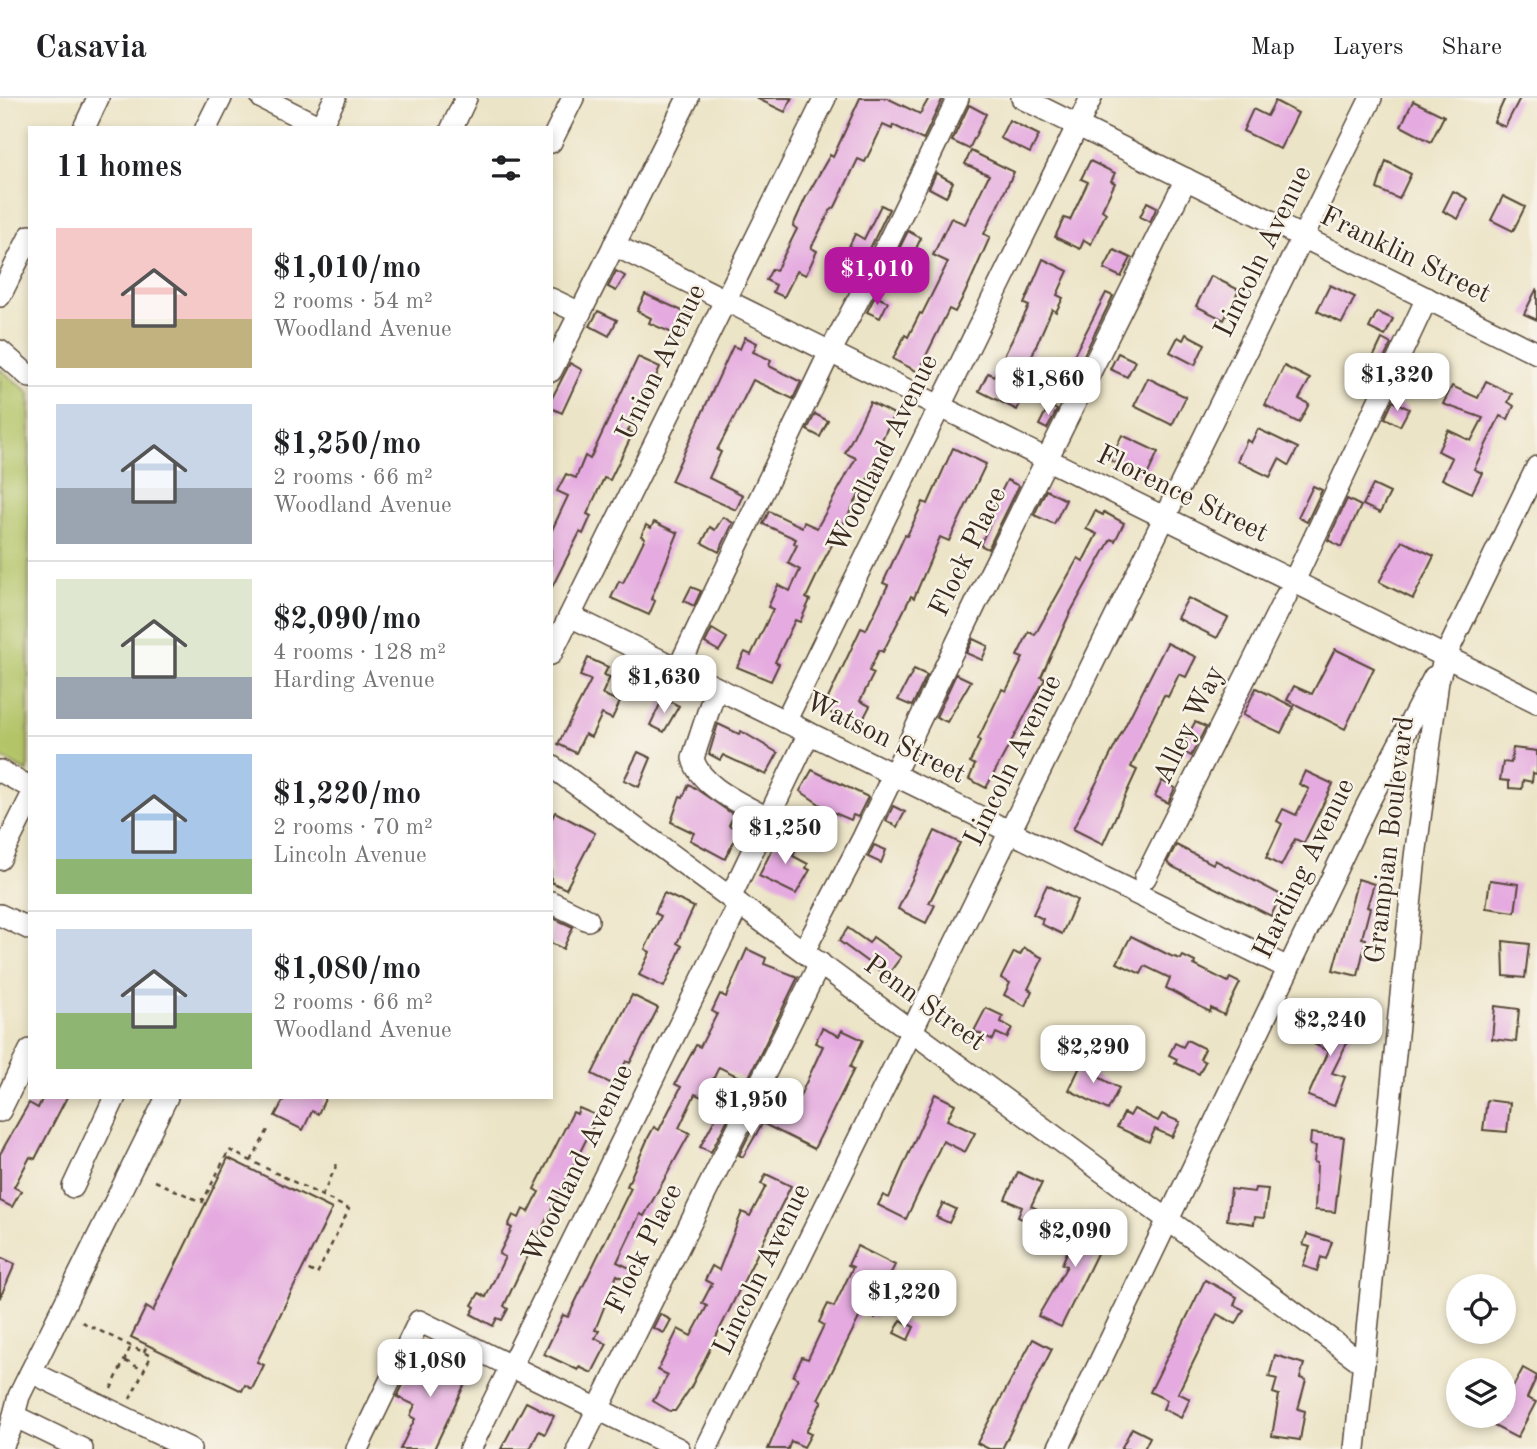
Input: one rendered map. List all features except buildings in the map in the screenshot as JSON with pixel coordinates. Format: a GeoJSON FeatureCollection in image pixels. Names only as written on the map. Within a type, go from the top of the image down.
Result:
{"type":"FeatureCollection","features":[{"type":"Feature","properties":{"kind":"street"},"geometry":{"type":"LineString","coordinates":[[85,126],[98,98]]}},
{"type":"Feature","properties":{"kind":"street"},"geometry":{"type":"LineString","coordinates":[[207,126],[221,98]]}},
{"type":"Feature","properties":{"kind":"street"},"geometry":{"type":"LineString","coordinates":[[262,98],[316,126]]}},
{"type":"Feature","properties":{"kind":"street"},"geometry":{"type":"LineString","coordinates":[[321,126],[335,98]]}},
{"type":"Feature","properties":{"kind":"street"},"geometry":{"type":"LineString","coordinates":[[453,126],[467,98]]}},
{"type":"Feature","properties":{"kind":"street"},"geometry":{"type":"LineString","coordinates":[[553,138],[573,98]]}},
{"type":"Feature","properties":{"kind":"street"},"geometry":{"type":"LineString","coordinates":[[553,367],[688,98]]}},
{"type":"Feature","properties":{"kind":"street","name":"Union Avenue"},"geometry":{"type":"LineString","coordinates":[[553,650],[825,98]]}},
{"type":"Feature","properties":{"kind":"street"},"geometry":{"type":"LineString","coordinates":[[677,669],[958,98]]}},
{"type":"Feature","properties":{"kind":"street","name":"Franklin Street"},"geometry":{"type":"LineString","coordinates":[[1022,98],[1537,353]]}},
{"type":"Feature","properties":{"kind":"street","name":"Woodland Avenue"},"geometry":{"type":"LineString","coordinates":[[785,722],[1091,98]]}},
{"type":"Feature","properties":{"kind":"street","name":"Lincoln Avenue"},"geometry":{"type":"LineString","coordinates":[[706,1449],[1371,98]]}},
{"type":"Feature","properties":{"kind":"street","name":"Flock Place"},"geometry":{"type":"LineString","coordinates":[[578,1449],[812,957],[893,774],[1186,179]]}},
{"type":"Feature","properties":{"kind":"street"},"geometry":{"type":"LineString","coordinates":[[0,296],[28,240]]}},
{"type":"Feature","properties":{"kind":"street","name":"Florence Street"},"geometry":{"type":"LineString","coordinates":[[614,246],[1164,519],[1290,589],[1445,657],[1537,702]]}},
{"type":"Feature","properties":{"kind":"street","name":"Alley Way"},"geometry":{"type":"LineString","coordinates":[[1145,878],[1290,589],[1427,298]]}},
{"type":"Feature","properties":{"kind":"street"},"geometry":{"type":"LineString","coordinates":[[553,300],[580,313]]}},
{"type":"Feature","properties":{"kind":"street"},"geometry":{"type":"LineString","coordinates":[[0,351],[28,375]]}},
{"type":"Feature","properties":{"kind":"street","name":"Grampian Boulevard"},"geometry":{"type":"LineString","coordinates":[[1354,1449],[1415,857],[1438,681],[1445,657],[1537,467]]}},
{"type":"Feature","properties":{"kind":"street","name":"Watson Street"},"geometry":{"type":"LineString","coordinates":[[570,616],[1288,968]]}},
{"type":"Feature","properties":{"kind":"street","name":"Harding Avenue"},"geometry":{"type":"LineString","coordinates":[[1058,1449],[1389,760],[1445,657]]}},
{"type":"Feature","properties":{"kind":"street"},"geometry":{"type":"LineString","coordinates":[[716,688],[693,758],[694,767],[709,783],[769,819]]}},
{"type":"Feature","properties":{"kind":"street","name":"Woodland Avenue"},"geometry":{"type":"LineString","coordinates":[[470,1449],[734,901],[809,733]]}},
{"type":"Feature","properties":{"kind":"street","name":"Penn Street"},"geometry":{"type":"LineString","coordinates":[[553,767],[1168,1217],[1364,1364]]}},
{"type":"Feature","properties":{"kind":"street"},"geometry":{"type":"LineString","coordinates":[[0,771],[28,786]]}},
{"type":"Feature","properties":{"kind":"street"},"geometry":{"type":"LineString","coordinates":[[0,859],[28,803]]}},
{"type":"Feature","properties":{"kind":"street"},"geometry":{"type":"LineString","coordinates":[[553,903],[588,920]]}},
{"type":"Feature","properties":{"kind":"street"},"geometry":{"type":"LineString","coordinates":[[0,915],[28,928]]}},
{"type":"Feature","properties":{"kind":"street"},"geometry":{"type":"LineString","coordinates":[[0,1111],[28,1054]]}},
{"type":"Feature","properties":{"kind":"street"},"geometry":{"type":"LineString","coordinates":[[73,1187],[115,1099]]}},
{"type":"Feature","properties":{"kind":"street"},"geometry":{"type":"LineString","coordinates":[[1,1449],[31,1372],[166,1099]]}},
{"type":"Feature","properties":{"kind":"street"},"geometry":{"type":"LineString","coordinates":[[357,1449],[419,1321],[679,1449]]}},
{"type":"Feature","properties":{"kind":"street"},"geometry":{"type":"LineString","coordinates":[[31,1372],[190,1449]]}},
{"type":"Feature","properties":{"kind":"street"},"geometry":{"type":"LineString","coordinates":[[14,1416],[82,1449]]}},
{"type":"Feature","properties":{"kind":"path"},"geometry":{"type":"LineString","coordinates":[[251,1161],[269,1128]]}},
{"type":"Feature","properties":{"kind":"path"},"geometry":{"type":"LineString","coordinates":[[155,1181],[203,1201],[229,1150],[349,1209],[317,1274],[303,1267]]}},
{"type":"Feature","properties":{"kind":"path"},"geometry":{"type":"LineString","coordinates":[[237,1162],[240,1155]]}},
{"type":"Feature","properties":{"kind":"path"},"geometry":{"type":"LineString","coordinates":[[322,1196],[338,1162]]}},
{"type":"Feature","properties":{"kind":"path"},"geometry":{"type":"LineString","coordinates":[[305,1195],[308,1189]]}},
{"type":"Feature","properties":{"kind":"path"},"geometry":{"type":"LineString","coordinates":[[82,1322],[151,1356],[130,1399]]}},
{"type":"Feature","properties":{"kind":"path"},"geometry":{"type":"LineString","coordinates":[[144,1352],[147,1345]]}},
{"type":"Feature","properties":{"kind":"path"},"geometry":{"type":"LineString","coordinates":[[111,1390],[131,1346]]}},
{"type":"Feature","properties":{"kind":"path"},"geometry":{"type":"LineString","coordinates":[[125,1361],[144,1370]]}},
{"type":"Feature","properties":{"kind":"green space"},"geometry":{"type":"Polygon","coordinates":[[[0,369],[28,391],[28,772],[0,757],[0,369]]]}}]}
